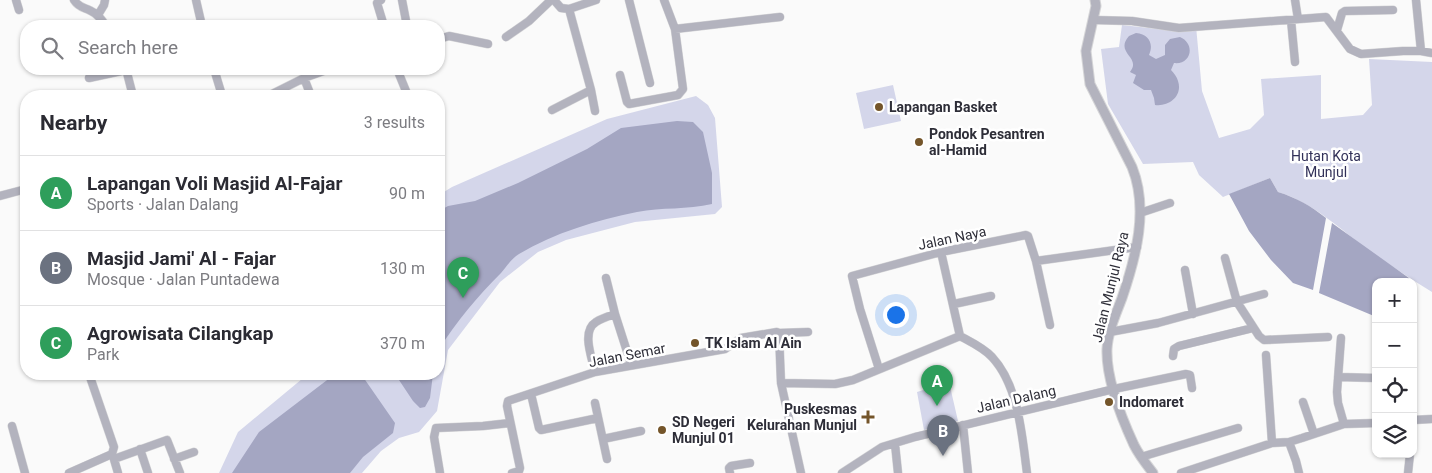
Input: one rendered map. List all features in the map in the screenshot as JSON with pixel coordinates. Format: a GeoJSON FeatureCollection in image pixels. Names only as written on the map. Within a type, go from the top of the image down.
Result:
{"type":"FeatureCollection","features":[{"type":"Feature","properties":{"kind":"street"},"geometry":{"type":"LineString","coordinates":[[16,0],[19,10]]}},
{"type":"Feature","properties":{"kind":"street"},"geometry":{"type":"LineString","coordinates":[[74,0],[80,7],[90,10],[102,20]]}},
{"type":"Feature","properties":{"kind":"street"},"geometry":{"type":"LineString","coordinates":[[98,15],[105,0]]}},
{"type":"Feature","properties":{"kind":"street"},"geometry":{"type":"LineString","coordinates":[[196,0],[201,20]]}},
{"type":"Feature","properties":{"kind":"street"},"geometry":{"type":"LineString","coordinates":[[381,0],[378,3],[382,20]]}},
{"type":"Feature","properties":{"kind":"street"},"geometry":{"type":"LineString","coordinates":[[402,0],[406,20]]}},
{"type":"Feature","properties":{"kind":"street"},"geometry":{"type":"LineString","coordinates":[[506,38],[530,21],[553,0],[561,8],[569,9],[596,0]]}},
{"type":"Feature","properties":{"kind":"street"},"geometry":{"type":"LineString","coordinates":[[629,0],[650,83]]}},
{"type":"Feature","properties":{"kind":"street"},"geometry":{"type":"LineString","coordinates":[[620,75],[629,104],[681,93],[683,89],[675,29],[664,0]]}},
{"type":"Feature","properties":{"kind":"street","name":"Jalan Munjul Raya"},"geometry":{"type":"LineString","coordinates":[[1095,0],[1096,6],[1086,51],[1090,84],[1138,182],[1140,194],[1137,247],[1128,281],[1110,332],[1107,350],[1108,365],[1114,389],[1134,445],[1153,473]]}},
{"type":"Feature","properties":{"kind":"street"},"geometry":{"type":"LineString","coordinates":[[1295,0],[1295,62]]}},
{"type":"Feature","properties":{"kind":"street"},"geometry":{"type":"LineString","coordinates":[[1416,0],[1421,50]]}},
{"type":"Feature","properties":{"kind":"street"},"geometry":{"type":"LineString","coordinates":[[569,9],[595,111]]}},
{"type":"Feature","properties":{"kind":"street"},"geometry":{"type":"LineString","coordinates":[[1337,30],[1344,11],[1392,10]]}},
{"type":"Feature","properties":{"kind":"street"},"geometry":{"type":"LineString","coordinates":[[675,29],[780,17]]}},
{"type":"Feature","properties":{"kind":"street"},"geometry":{"type":"LineString","coordinates":[[1093,20],[1132,21],[1179,28],[1326,17],[1350,50],[1361,54],[1421,50],[1432,52]]}},
{"type":"Feature","properties":{"kind":"street"},"geometry":{"type":"LineString","coordinates":[[445,37],[449,36],[488,44]]}},
{"type":"Feature","properties":{"kind":"street"},"geometry":{"type":"LineString","coordinates":[[90,78],[102,75]]}},
{"type":"Feature","properties":{"kind":"street"},"geometry":{"type":"LineString","coordinates":[[128,75],[131,90]]}},
{"type":"Feature","properties":{"kind":"street"},"geometry":{"type":"LineString","coordinates":[[216,75],[220,90]]}},
{"type":"Feature","properties":{"kind":"street"},"geometry":{"type":"LineString","coordinates":[[281,90],[312,75]]}},
{"type":"Feature","properties":{"kind":"street"},"geometry":{"type":"LineString","coordinates":[[399,75],[406,90]]}},
{"type":"Feature","properties":{"kind":"street"},"geometry":{"type":"LineString","coordinates":[[304,78],[309,90]]}},
{"type":"Feature","properties":{"kind":"street"},"geometry":{"type":"LineString","coordinates":[[552,110],[591,90]]}},
{"type":"Feature","properties":{"kind":"street"},"geometry":{"type":"LineString","coordinates":[[0,196],[20,191]]}},
{"type":"Feature","properties":{"kind":"street"},"geometry":{"type":"LineString","coordinates":[[1140,213],[1170,203]]}},
{"type":"Feature","properties":{"kind":"street","name":"Jalan Naya"},"geometry":{"type":"LineString","coordinates":[[879,369],[860,310],[852,276],[941,252],[1026,235],[1030,239],[1036,261]]}},
{"type":"Feature","properties":{"kind":"street"},"geometry":{"type":"LineString","coordinates":[[1050,325],[1036,261],[1137,247]]}},
{"type":"Feature","properties":{"kind":"street"},"geometry":{"type":"LineString","coordinates":[[941,252],[960,336],[992,357],[1010,388],[1018,412],[1027,473]]}},
{"type":"Feature","properties":{"kind":"street"},"geometry":{"type":"LineString","coordinates":[[1225,258],[1236,302],[1253,328],[1264,340],[1328,337]]}},
{"type":"Feature","properties":{"kind":"street"},"geometry":{"type":"LineString","coordinates":[[1185,270],[1193,314]]}},
{"type":"Feature","properties":{"kind":"street"},"geometry":{"type":"LineString","coordinates":[[606,278],[631,364]]}},
{"type":"Feature","properties":{"kind":"street"},"geometry":{"type":"LineString","coordinates":[[1110,332],[1193,314],[1264,294]]}},
{"type":"Feature","properties":{"kind":"street"},"geometry":{"type":"LineString","coordinates":[[954,304],[991,296]]}},
{"type":"Feature","properties":{"kind":"street"},"geometry":{"type":"LineString","coordinates":[[595,372],[589,338],[590,329],[595,322],[615,314]]}},
{"type":"Feature","properties":{"kind":"street"},"geometry":{"type":"LineString","coordinates":[[1173,356],[1174,349],[1179,346],[1253,328]]}},
{"type":"Feature","properties":{"kind":"street","name":"Jalan Semar"},"geometry":{"type":"LineString","coordinates":[[517,472],[520,468],[506,403],[595,372],[631,364],[726,349],[741,338],[777,332],[808,332]]}},
{"type":"Feature","properties":{"kind":"street"},"geometry":{"type":"LineString","coordinates":[[779,333],[781,383],[801,473]]}},
{"type":"Feature","properties":{"kind":"street"},"geometry":{"type":"LineString","coordinates":[[781,383],[842,383],[960,336]]}},
{"type":"Feature","properties":{"kind":"street"},"geometry":{"type":"LineString","coordinates":[[1341,338],[1338,403],[1344,424]]}},
{"type":"Feature","properties":{"kind":"street"},"geometry":{"type":"LineString","coordinates":[[1266,355],[1272,443]]}},
{"type":"Feature","properties":{"kind":"street","name":"Jalan Dalang"},"geometry":{"type":"LineString","coordinates":[[842,473],[882,448],[915,437],[963,425],[1186,374],[1190,375],[1192,388]]}},
{"type":"Feature","properties":{"kind":"street"},"geometry":{"type":"LineString","coordinates":[[1338,377],[1372,378]]}},
{"type":"Feature","properties":{"kind":"street"},"geometry":{"type":"LineString","coordinates":[[91,380],[114,447],[113,457],[118,473]]}},
{"type":"Feature","properties":{"kind":"street"},"geometry":{"type":"LineString","coordinates":[[531,394],[538,428],[541,430],[598,418]]}},
{"type":"Feature","properties":{"kind":"street"},"geometry":{"type":"LineString","coordinates":[[1303,402],[1314,434]]}},
{"type":"Feature","properties":{"kind":"street"},"geometry":{"type":"LineString","coordinates":[[595,403],[607,459]]}},
{"type":"Feature","properties":{"kind":"street"},"geometry":{"type":"LineString","coordinates":[[1417,420],[1432,419]]}},
{"type":"Feature","properties":{"kind":"street"},"geometry":{"type":"LineString","coordinates":[[440,473],[434,438],[436,428],[510,423]]}},
{"type":"Feature","properties":{"kind":"street"},"geometry":{"type":"LineString","coordinates":[[1181,473],[1272,443],[1288,442],[1344,424],[1372,423]]}},
{"type":"Feature","properties":{"kind":"street"},"geometry":{"type":"LineString","coordinates":[[963,425],[968,473]]}},
{"type":"Feature","properties":{"kind":"street"},"geometry":{"type":"LineString","coordinates":[[12,426],[25,473]]}},
{"type":"Feature","properties":{"kind":"street"},"geometry":{"type":"LineString","coordinates":[[1141,457],[1238,428]]}},
{"type":"Feature","properties":{"kind":"street"},"geometry":{"type":"LineString","coordinates":[[603,439],[640,431]]}},
{"type":"Feature","properties":{"kind":"street"},"geometry":{"type":"LineString","coordinates":[[73,472],[167,440],[180,473]]}},
{"type":"Feature","properties":{"kind":"street"},"geometry":{"type":"LineString","coordinates":[[1288,442],[1299,473]]}},
{"type":"Feature","properties":{"kind":"street"},"geometry":{"type":"LineString","coordinates":[[895,444],[898,473]]}},
{"type":"Feature","properties":{"kind":"street"},"geometry":{"type":"LineString","coordinates":[[140,449],[148,473]]}},
{"type":"Feature","properties":{"kind":"street"},"geometry":{"type":"LineString","coordinates":[[174,459],[194,452]]}},
{"type":"Feature","properties":{"kind":"street"},"geometry":{"type":"LineString","coordinates":[[1408,473],[1410,458]]}},
{"type":"Feature","properties":{"kind":"street"},"geometry":{"type":"LineString","coordinates":[[730,473],[729,468],[731,466],[750,463]]}},
{"type":"Feature","properties":{"kind":"green space","name":"Hutan Kota Munjul"},"geometry":{"type":"Polygon","coordinates":[[[1122,25],[1176,31],[1196,26],[1202,91],[1219,138],[1250,129],[1264,115],[1261,79],[1321,75],[1321,119],[1363,115],[1372,105],[1369,59],[1432,62],[1432,292],[1417,282],[1417,278],[1410,278],[1371,252],[1315,210],[1278,192],[1270,178],[1223,197],[1199,175],[1193,162],[1143,164],[1108,104],[1101,49],[1119,47],[1122,25]]]}},
{"type":"Feature","properties":{"kind":"green space","name":"Lapangan Basket"},"geometry":{"type":"Polygon","coordinates":[[[893,85],[901,121],[864,129],[856,93],[893,85]]]}},
{"type":"Feature","properties":{"kind":"green space"},"geometry":{"type":"Polygon","coordinates":[[[696,96],[708,105],[715,118],[722,207],[715,214],[635,222],[566,240],[538,252],[500,282],[448,350],[445,367],[445,191],[607,119],[696,96]]]}},
{"type":"Feature","properties":{"kind":"green space"},"geometry":{"type":"Polygon","coordinates":[[[301,380],[443,380],[437,411],[419,432],[399,438],[381,451],[362,473],[219,473],[238,432],[301,380]]]}},
{"type":"Feature","properties":{"kind":"green space"},"geometry":{"type":"Polygon","coordinates":[[[949,382],[958,421],[924,430],[917,392],[949,382]]]}},
{"type":"Feature","properties":{"kind":"shaded area"},"geometry":{"type":"Polygon","coordinates":[[[1136,33],[1144,35],[1149,40],[1151,47],[1149,55],[1156,59],[1165,55],[1165,45],[1170,39],[1180,37],[1188,44],[1190,49],[1188,57],[1180,63],[1174,63],[1171,70],[1177,78],[1179,86],[1177,96],[1170,102],[1155,105],[1151,90],[1144,90],[1133,83],[1136,75],[1130,72],[1133,62],[1126,51],[1125,42],[1129,36],[1136,33]]]}},
{"type":"Feature","properties":{"kind":"shaded area"},"geometry":{"type":"Polygon","coordinates":[[[677,121],[693,122],[703,132],[712,173],[712,204],[646,210],[622,215],[576,228],[532,246],[512,260],[468,310],[445,340],[445,208],[475,201],[518,183],[587,149],[621,128],[677,121]]]}},
{"type":"Feature","properties":{"kind":"shaded area"},"geometry":{"type":"Polygon","coordinates":[[[1270,178],[1278,192],[1304,203],[1326,218],[1313,290],[1293,283],[1271,260],[1249,231],[1229,194],[1270,178]]]}},
{"type":"Feature","properties":{"kind":"shaded area"},"geometry":{"type":"Polygon","coordinates":[[[1332,223],[1409,278],[1372,278],[1372,315],[1319,293],[1332,223]]]}},
{"type":"Feature","properties":{"kind":"shaded area"},"geometry":{"type":"Polygon","coordinates":[[[327,380],[365,380],[395,423],[393,433],[363,457],[350,473],[232,473],[259,432],[327,380]]]}},
{"type":"Feature","properties":{"kind":"shaded area"},"geometry":{"type":"Polygon","coordinates":[[[399,380],[432,380],[430,398],[425,407],[420,408],[399,380]]]}},
{"type":"Feature","properties":{"kind":"place","name":"Lapangan Basket"},"geometry":{"type":"Point","coordinates":[879,107]}},
{"type":"Feature","properties":{"kind":"place","name":"Pondok Pesantren al-Hamid"},"geometry":{"type":"Point","coordinates":[919,142]}},
{"type":"Feature","properties":{"kind":"place","name":"Agrowisata Cilangkap"},"geometry":{"type":"Point","coordinates":[463,298]}},
{"type":"Feature","properties":{"kind":"place","name":"TK Islam Al Ain"},"geometry":{"type":"Point","coordinates":[695,343]}},
{"type":"Feature","properties":{"kind":"place","name":"Indomaret"},"geometry":{"type":"Point","coordinates":[1109,402]}},
{"type":"Feature","properties":{"kind":"place","name":"Lapangan Voli Masjid Al-Fajar"},"geometry":{"type":"Point","coordinates":[937,406]}},
{"type":"Feature","properties":{"kind":"place","name":"Puskesmas Kelurahan Munjul"},"geometry":{"type":"Point","coordinates":[868,417]}},
{"type":"Feature","properties":{"kind":"place","name":"SD Negeri Munjul 01"},"geometry":{"type":"Point","coordinates":[662,430]}},
{"type":"Feature","properties":{"kind":"place","name":"Masjid Jami' Al - Fajar"},"geometry":{"type":"Point","coordinates":[943,456]}}]}
